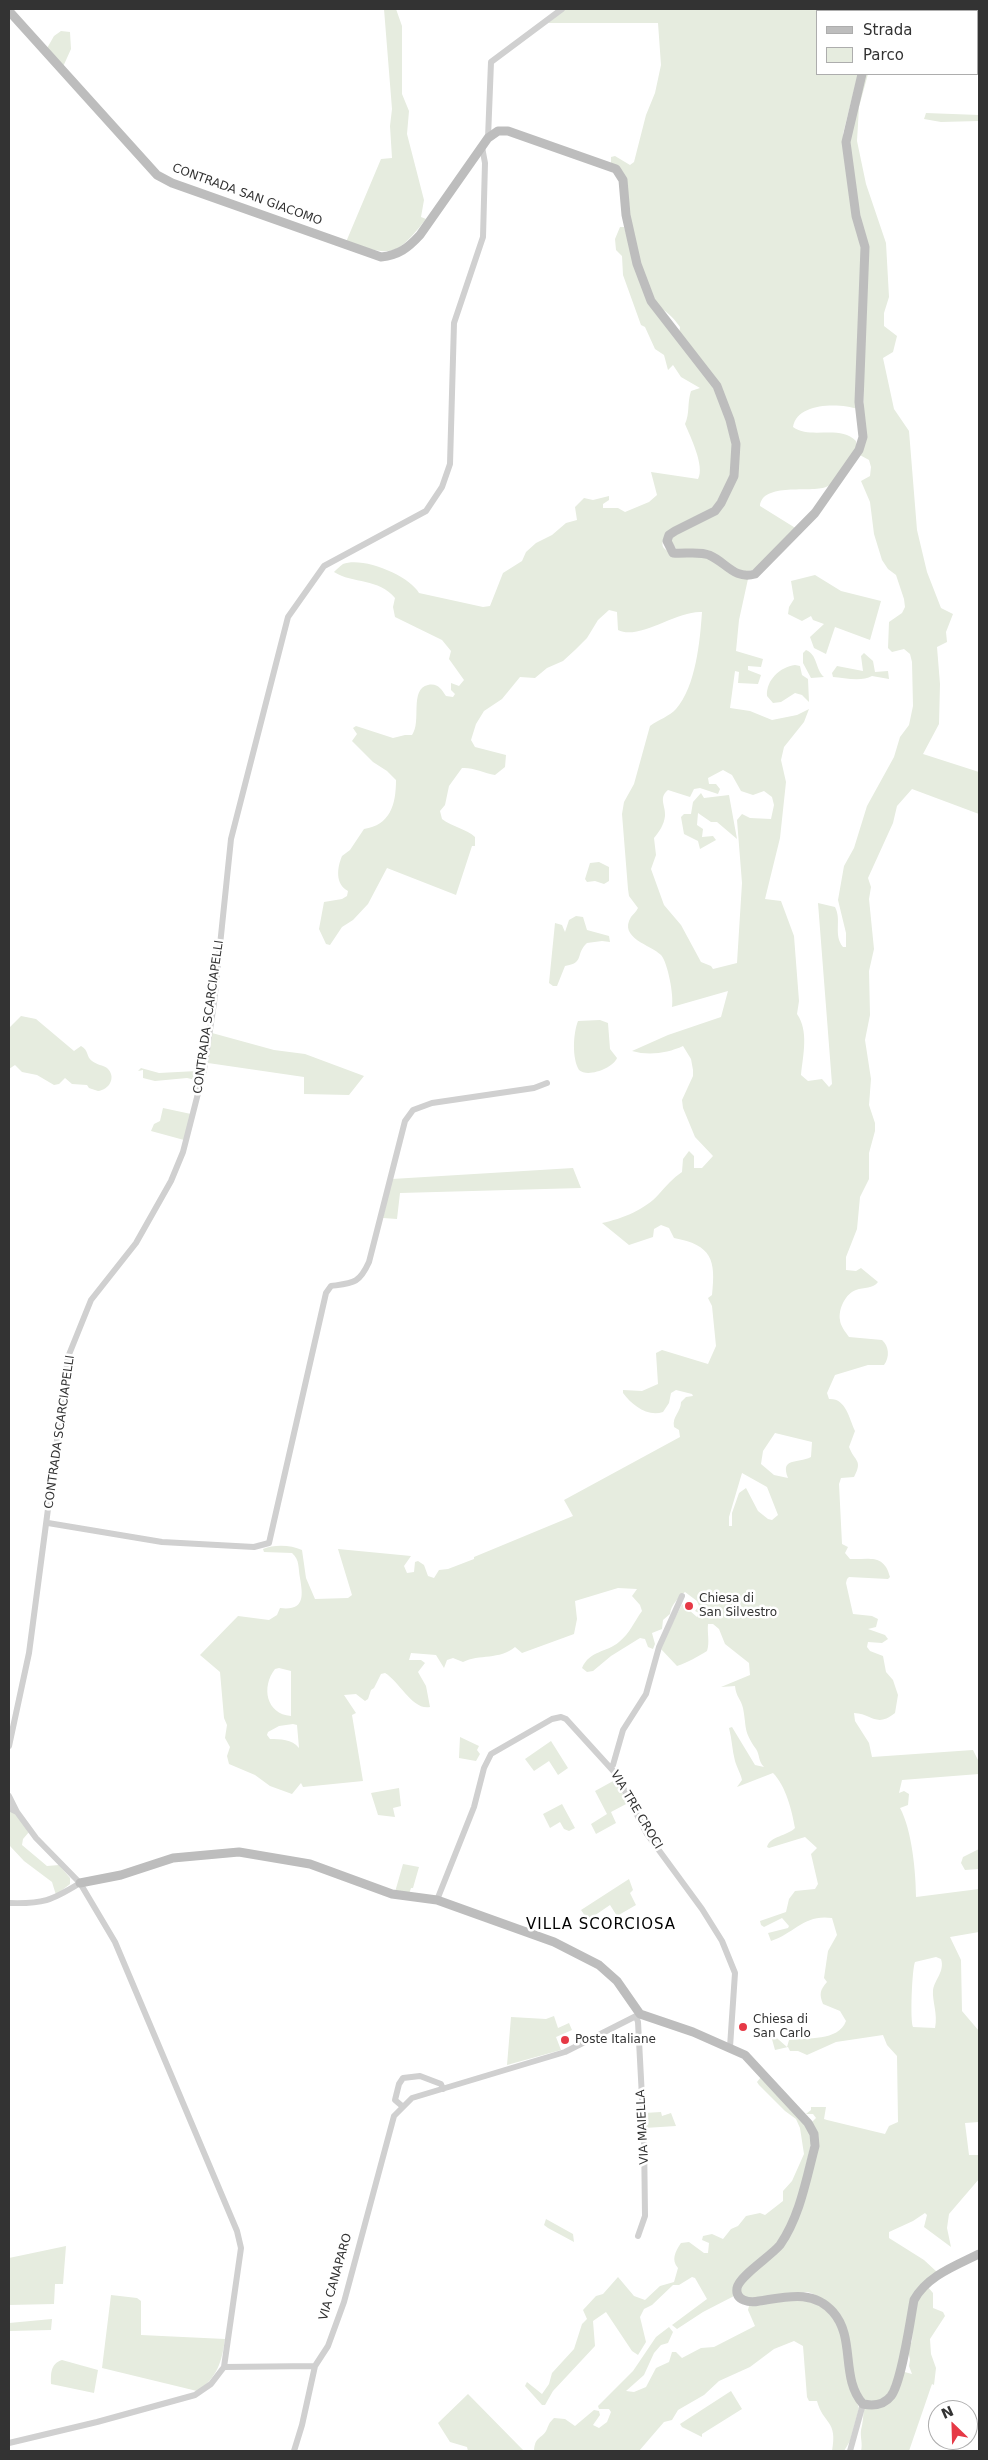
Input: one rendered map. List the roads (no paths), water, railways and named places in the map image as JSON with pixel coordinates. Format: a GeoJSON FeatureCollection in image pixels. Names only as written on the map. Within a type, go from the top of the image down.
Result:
{"type":"FeatureCollection","features":[{"type":"Feature","properties":{"kind":"street"},"geometry":{"type":"LineString","coordinates":[[488,138],[491,62],[562,9]]}},
{"type":"Feature","properties":{"kind":"street","name":"CONTRADA SAN GIACOMO"},"geometry":{"type":"LineString","coordinates":[[9,11],[157,175],[381,257],[396,255],[410,246],[420,235],[488,138]]}},
{"type":"Feature","properties":{"kind":"street"},"geometry":{"type":"LineString","coordinates":[[488,138],[498,131],[508,131],[616,168],[623,180],[626,215],[637,264],[651,302],[717,386],[730,420],[736,444],[734,476],[721,503],[715,511],[669,535],[667,541],[673,553],[708,555],[736,574],[750,575],[755,574],[815,514],[859,450],[863,437],[859,402],[865,247],[856,216],[846,142],[862,75]]}},
{"type":"Feature","properties":{"kind":"street","name":"CONTRADA SCARCIAPELLI"},"geometry":{"type":"LineString","coordinates":[[9,1746],[29,1653],[48,1522],[68,1357],[91,1300],[136,1243],[178,1169],[198,1096],[214,1003],[230,839],[288,617],[324,566],[426,511],[442,487],[450,464],[454,323],[483,237],[485,162],[482,146]]}},
{"type":"Feature","properties":{"kind":"street"},"geometry":{"type":"LineString","coordinates":[[48,1522],[162,1542],[254,1547],[269,1543],[326,1293],[330,1286],[353,1283],[362,1277],[366,1270],[405,1121],[413,1110],[432,1103],[534,1088],[547,1083]]}},
{"type":"Feature","properties":{"kind":"street"},"geometry":{"type":"LineString","coordinates":[[610,1767],[613,1765],[623,1730],[646,1694],[658,1647],[682,1596]]}},
{"type":"Feature","properties":{"kind":"street","name":"VIA TRE CROCI"},"geometry":{"type":"LineString","coordinates":[[437,1900],[474,1807],[484,1768],[492,1754],[552,1719],[561,1717],[569,1722],[618,1776],[647,1834],[702,1909],[731,1959],[735,1973],[730,2047]]}},
{"type":"Feature","properties":{"kind":"street"},"geometry":{"type":"LineString","coordinates":[[9,1796],[16,1812],[36,1838],[80,1883],[114,1942],[237,2231],[241,2248],[224,2366],[211,2384],[195,2395],[97,2422],[9,2443]]}},
{"type":"Feature","properties":{"kind":"street"},"geometry":{"type":"LineString","coordinates":[[9,1808],[16,1812]]}},
{"type":"Feature","properties":{"kind":"street"},"geometry":{"type":"LineString","coordinates":[[9,1902],[42,1903],[54,1899],[80,1883],[121,1875],[173,1858],[239,1852],[310,1864],[392,1894],[437,1900],[527,1931],[587,1958],[617,1981],[638,2015],[745,2054],[812,2128],[815,2146],[793,2225],[778,2247],[739,2284],[737,2293],[740,2298],[750,2302],[805,2296],[823,2302],[840,2322],[845,2333],[852,2389],[863,2404],[882,2403],[892,2395],[914,2300],[919,2292],[941,2274],[979,2254]]}},
{"type":"Feature","properties":{"kind":"street"},"geometry":{"type":"LineString","coordinates":[[443,2088],[441,2084],[420,2076],[403,2078],[395,2100],[402,2106],[412,2098],[565,2052],[638,2015]]}},
{"type":"Feature","properties":{"kind":"street","name":"VIA MAIELLA"},"geometry":{"type":"LineString","coordinates":[[638,2015],[645,2216],[638,2236]]}},
{"type":"Feature","properties":{"kind":"street","name":"VIA CANAPARO"},"geometry":{"type":"LineString","coordinates":[[315,2366],[328,2346],[344,2302],[394,2116],[402,2106]]}},
{"type":"Feature","properties":{"kind":"street"},"geometry":{"type":"LineString","coordinates":[[224,2366],[315,2366],[302,2425],[294,2451]]}},
{"type":"Feature","properties":{"kind":"street"},"geometry":{"type":"LineString","coordinates":[[850,2451],[863,2404]]}},
{"type":"Feature","properties":{"kind":"place","name":"Chiesa di San Silvestro"},"geometry":{"type":"Point","coordinates":[689,1606]}},
{"type":"Feature","properties":{"kind":"place","name":"Chiesa di San Carlo"},"geometry":{"type":"Point","coordinates":[743,2027]}},
{"type":"Feature","properties":{"kind":"place","name":"Poste Italiane"},"geometry":{"type":"Point","coordinates":[565,2040]}},
{"type":"Feature","properties":{"kind":"district","name":"VILLA SCORCIOSA"},"geometry":{"type":"Point","coordinates":[601,1925]}}]}
